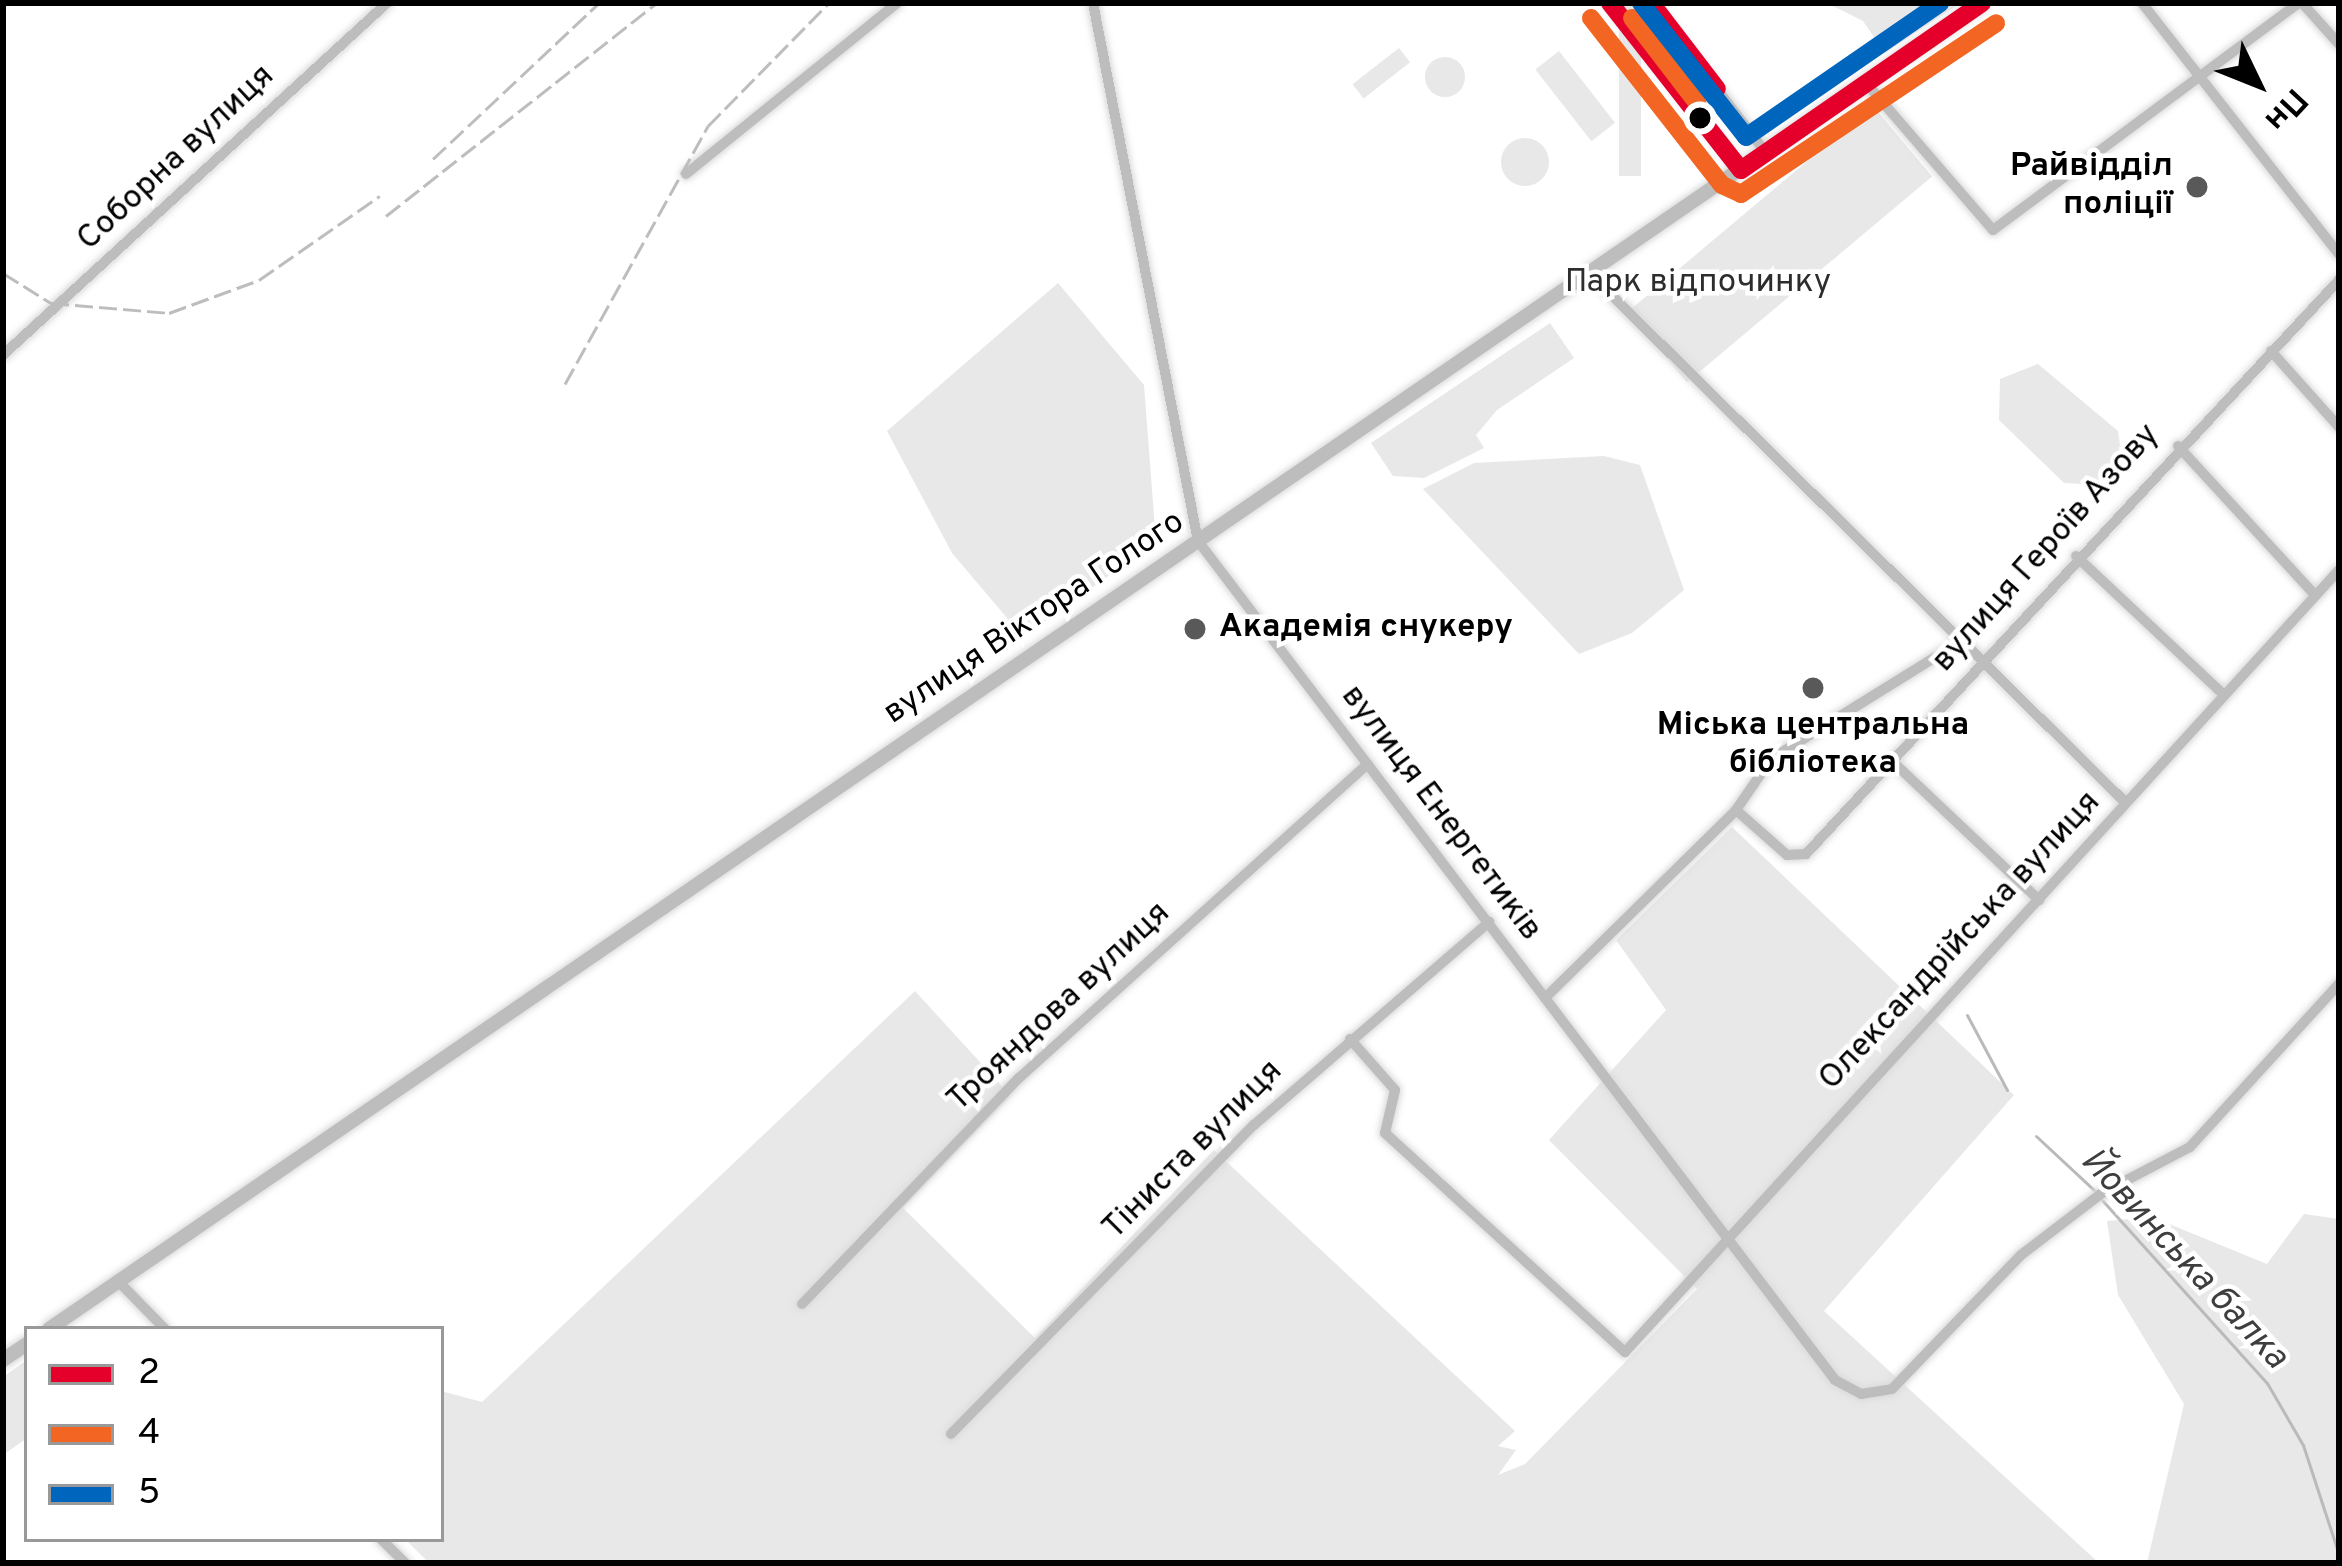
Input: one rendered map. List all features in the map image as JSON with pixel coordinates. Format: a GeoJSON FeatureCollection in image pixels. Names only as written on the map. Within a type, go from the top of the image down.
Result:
{"type":"FeatureCollection","features":[{"type":"Feature","properties":{"kind":"main road","name":"вулиця Віктора Голого"},"geometry":{"type":"LineString","coordinates":[[53,1326],[1982,3]]}},
{"type":"Feature","properties":{"kind":"street","name":"Соборна вулиця"},"geometry":{"type":"LineString","coordinates":[[3,355],[387,3]]}},
{"type":"Feature","properties":{"kind":"street"},"geometry":{"type":"LineString","coordinates":[[686,174],[898,3]]}},
{"type":"Feature","properties":{"kind":"street","name":"вулиця Енергетиків"},"geometry":{"type":"LineString","coordinates":[[1094,3],[1198,541],[1726,1241],[1847,1389],[1877,1394],[1904,1379],[2038,1241],[2190,1147],[2339,984]]}},
{"type":"Feature","properties":{"kind":"street"},"geometry":{"type":"LineString","coordinates":[[1610,3],[1741,170]]}},
{"type":"Feature","properties":{"kind":"street"},"geometry":{"type":"LineString","coordinates":[[1652,3],[1766,153]]}},
{"type":"Feature","properties":{"kind":"street"},"geometry":{"type":"LineString","coordinates":[[2142,3],[2339,254]]}},
{"type":"Feature","properties":{"kind":"street"},"geometry":{"type":"LineString","coordinates":[[1866,83],[1993,230],[2300,3],[2339,44]]}},
{"type":"Feature","properties":{"kind":"street"},"geometry":{"type":"LineString","coordinates":[[1589,273],[2126,802]]}},
{"type":"Feature","properties":{"kind":"street","name":"вулиця Героїв Азову"},"geometry":{"type":"LineString","coordinates":[[1736,810],[1798,859],[2178,446],[2339,280]]}},
{"type":"Feature","properties":{"kind":"street"},"geometry":{"type":"LineString","coordinates":[[2271,351],[2339,427]]}},
{"type":"Feature","properties":{"kind":"street"},"geometry":{"type":"LineString","coordinates":[[2178,446],[2315,595]]}},
{"type":"Feature","properties":{"kind":"street"},"geometry":{"type":"LineString","coordinates":[[2076,556],[2224,695]]}},
{"type":"Feature","properties":{"kind":"street","name":"Олександрійська вулиця"},"geometry":{"type":"LineString","coordinates":[[1350,1039],[1396,1090],[1384,1133],[1625,1352],[2339,570]]}},
{"type":"Feature","properties":{"kind":"street"},"geometry":{"type":"LineString","coordinates":[[1546,998],[1736,810],[1772,759],[1960,642]]}},
{"type":"Feature","properties":{"kind":"street"},"geometry":{"type":"LineString","coordinates":[[1891,760],[2038,900]]}},
{"type":"Feature","properties":{"kind":"street","name":"Трояндова вулиця"},"geometry":{"type":"LineString","coordinates":[[802,1304],[1019,1078],[1368,764]]}},
{"type":"Feature","properties":{"kind":"street","name":"Тіниста вулиця"},"geometry":{"type":"LineString","coordinates":[[951,1434],[1350,1039],[1489,922]]}},
{"type":"Feature","properties":{"kind":"street"},"geometry":{"type":"LineString","coordinates":[[118,1281],[162,1326]]}},
{"type":"Feature","properties":{"kind":"green space"},"geometry":{"type":"Polygon","coordinates":[[[1619,3],[1641,3],[1641,176],[1619,176],[1619,3]]]}},
{"type":"Feature","properties":{"kind":"green space"},"geometry":{"type":"Polygon","coordinates":[[[1827,3],[1961,3],[1885,53],[1863,21],[1827,3]]]}},
{"type":"Feature","properties":{"kind":"green space"},"geometry":{"type":"Polygon","coordinates":[[[1399,48],[1410,62],[1364,99],[1353,84],[1399,48]]]}},
{"type":"Feature","properties":{"kind":"green space"},"geometry":{"type":"Polygon","coordinates":[[[1559,51],[1615,123],[1591,141],[1535,69],[1559,51]]]}},
{"type":"Feature","properties":{"kind":"green space"},"geometry":{"type":"Polygon","coordinates":[[[1445,57],[1459,63],[1465,77],[1459,91],[1445,97],[1431,91],[1425,77],[1431,63],[1445,57]]]}},
{"type":"Feature","properties":{"kind":"green space","name":"Парк відпочинку"},"geometry":{"type":"Polygon","coordinates":[[[1873,106],[1932,176],[1687,382],[1628,312],[1873,106]]]}},
{"type":"Feature","properties":{"kind":"green space"},"geometry":{"type":"Polygon","coordinates":[[[1525,138],[1542,145],[1549,162],[1542,179],[1525,186],[1508,179],[1501,162],[1508,145],[1525,138]]]}},
{"type":"Feature","properties":{"kind":"green space"},"geometry":{"type":"Polygon","coordinates":[[[1058,283],[1144,385],[1156,542],[1023,637],[952,553],[887,431],[1058,283]]]}},
{"type":"Feature","properties":{"kind":"green space"},"geometry":{"type":"Polygon","coordinates":[[[1550,323],[1574,358],[1497,410],[1476,435],[1484,448],[1424,478],[1393,476],[1371,443],[1550,323]]]}},
{"type":"Feature","properties":{"kind":"green space"},"geometry":{"type":"Polygon","coordinates":[[[2038,364],[2118,431],[2122,459],[2102,485],[2064,483],[1999,420],[2000,379],[2038,364]]]}},
{"type":"Feature","properties":{"kind":"green space"},"geometry":{"type":"Polygon","coordinates":[[[1604,456],[1640,465],[1684,590],[1632,633],[1579,654],[1423,489],[1474,463],[1604,456]]]}},
{"type":"Feature","properties":{"kind":"green space"},"geometry":{"type":"Polygon","coordinates":[[[1732,827],[2014,1095],[1824,1311],[2099,1563],[429,1563],[408,1542],[444,1542],[444,1392],[482,1402],[915,991],[1011,1096],[903,1208],[1035,1338],[1214,1150],[1515,1431],[1498,1446],[1516,1450],[1498,1475],[1525,1464],[1697,1289],[1549,1140],[1666,1010],[1616,940],[1732,827]]]}},
{"type":"Feature","properties":{"kind":"green space"},"geometry":{"type":"Polygon","coordinates":[[[2304,1214],[2339,1219],[2339,1563],[2147,1563],[2184,1404],[2118,1295],[2107,1221],[2152,1217],[2267,1264],[2304,1214]]]}},
{"type":"Feature","properties":{"kind":"green space"},"geometry":{"type":"Polygon","coordinates":[[[24,1362],[24,1440],[3,1455],[3,1377],[24,1362]]]}},
{"type":"Feature","properties":{"kind":"waterway","name":"Йовинська балка"},"geometry":{"type":"LineString","coordinates":[[1967,1015],[2007,1090]]}},
{"type":"Feature","properties":{"kind":"waterway","name":"Йовинська балка"},"geometry":{"type":"LineString","coordinates":[[2036,1136],[2096,1192]]}},
{"type":"Feature","properties":{"kind":"waterway","name":"Йовинська балка"},"geometry":{"type":"LineString","coordinates":[[2102,1200],[2267,1383],[2303,1445],[2339,1555]]}},
{"type":"Feature","properties":{"kind":"railway"},"geometry":{"type":"LineString","coordinates":[[433,159],[599,3]]}},
{"type":"Feature","properties":{"kind":"railway"},"geometry":{"type":"LineString","coordinates":[[386,216],[657,3]]}},
{"type":"Feature","properties":{"kind":"railway"},"geometry":{"type":"LineString","coordinates":[[565,384],[708,126],[829,3]]}},
{"type":"Feature","properties":{"kind":"railway"},"geometry":{"type":"LineString","coordinates":[[3,273],[51,303],[169,313],[259,280],[380,196]]}},
{"type":"Feature","properties":{"kind":"transit line","name":"2"},"geometry":{"type":"LineString","coordinates":[[1610,3],[1741,170],[1982,3]]}},
{"type":"Feature","properties":{"kind":"transit line","name":"5"},"geometry":{"type":"LineString","coordinates":[[1641,3],[1746,137],[1940,3]]}},
{"type":"Feature","properties":{"kind":"transit line","name":"2"},"geometry":{"type":"LineString","coordinates":[[1651,3],[1717,89]]}},
{"type":"Feature","properties":{"kind":"transit line","name":"4"},"geometry":{"type":"LineString","coordinates":[[1591,18],[1722,185],[1741,194],[1996,23]]}},
{"type":"Feature","properties":{"kind":"transit line","name":"4"},"geometry":{"type":"LineString","coordinates":[[1632,18],[1698,104]]}},
{"type":"Feature","properties":{"kind":"place","name":"Райвідділ поліції"},"geometry":{"type":"Point","coordinates":[2197,187]}},
{"type":"Feature","properties":{"kind":"place","name":"Академія снукеру"},"geometry":{"type":"Point","coordinates":[1195,629]}},
{"type":"Feature","properties":{"kind":"place","name":"Міська центральна бібліотека"},"geometry":{"type":"Point","coordinates":[1813,688]}}]}
